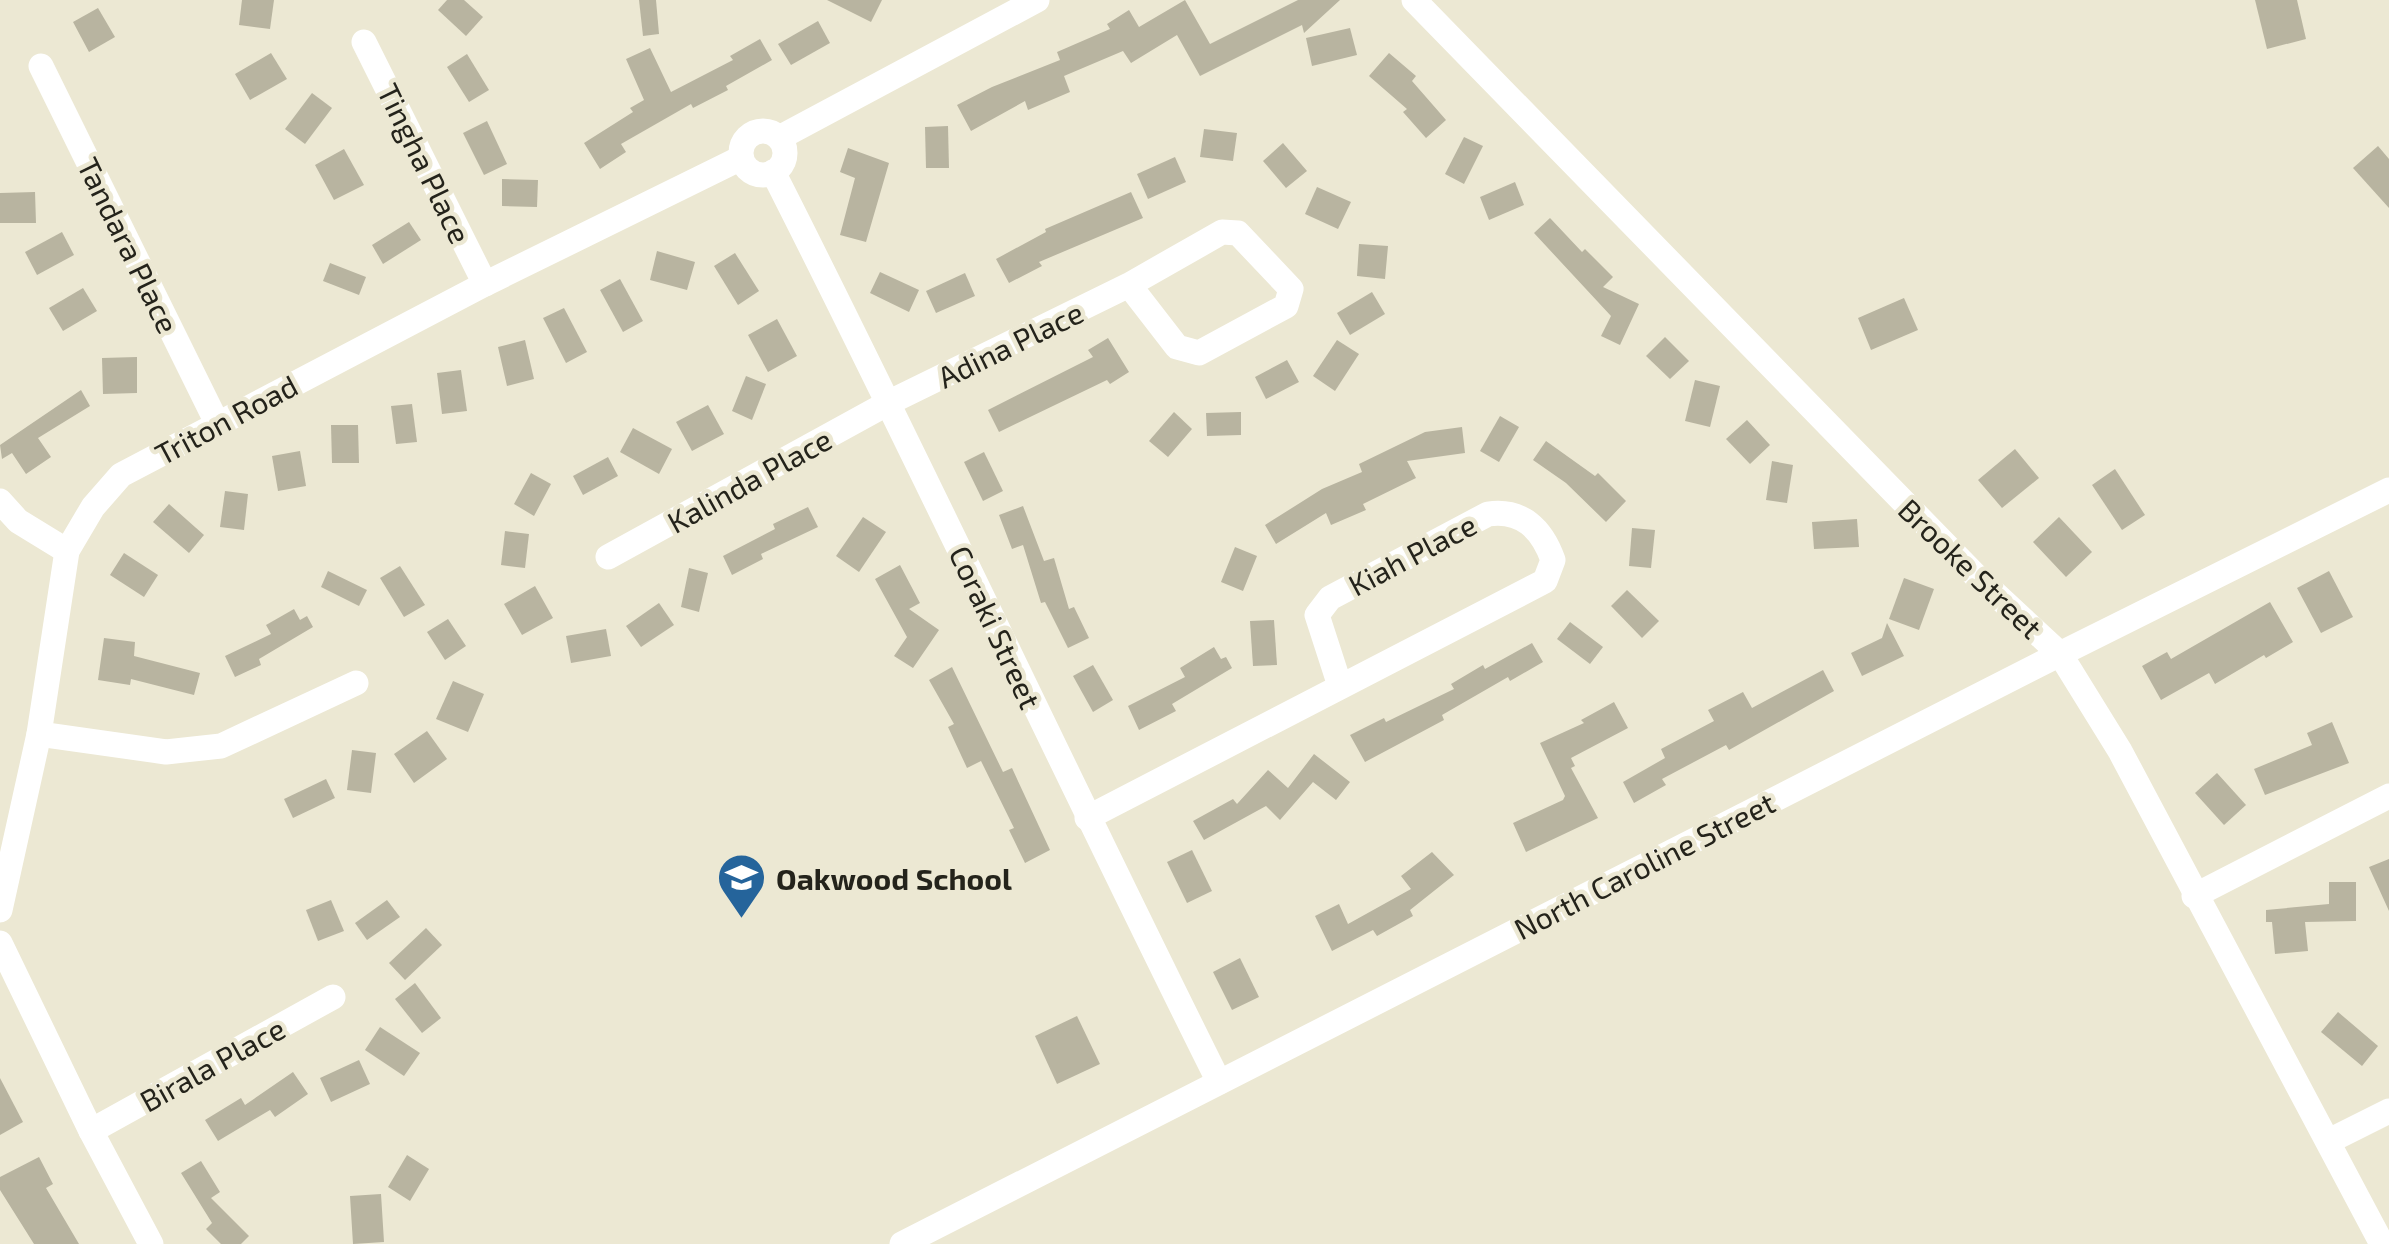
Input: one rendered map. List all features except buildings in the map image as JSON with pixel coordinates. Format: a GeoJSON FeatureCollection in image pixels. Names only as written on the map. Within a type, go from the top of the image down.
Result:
{"type":"FeatureCollection","features":[{"type":"Feature","properties":{"kind":"street"},"geometry":{"type":"LineString","coordinates":[[778,138],[994,9],[1037,0]]}},
{"type":"Feature","properties":{"kind":"street","name":"Brooke Street"},"geometry":{"type":"LineString","coordinates":[[1414,0],[1976,576],[2060,654],[2120,751],[2382,1244]]}},
{"type":"Feature","properties":{"kind":"street","name":"Tingha Place"},"geometry":{"type":"LineString","coordinates":[[364,42],[485,284]]}},
{"type":"Feature","properties":{"kind":"street","name":"Tandara Place"},"geometry":{"type":"LineString","coordinates":[[41,66],[218,425]]}},
{"type":"Feature","properties":{"kind":"street"},"geometry":{"type":"LineString","coordinates":[[768,132],[783,145],[784,159],[772,172],[756,174],[744,166],[742,158],[743,144],[753,133],[768,132]]}},
{"type":"Feature","properties":{"kind":"street","name":"Triton Road"},"geometry":{"type":"LineString","coordinates":[[0,910],[38,734],[67,551],[93,507],[121,475],[485,284],[742,158]]}},
{"type":"Feature","properties":{"kind":"street","name":"Coraki Street"},"geometry":{"type":"LineString","coordinates":[[772,172],[890,402],[1087,818],[1219,1082]]}},
{"type":"Feature","properties":{"kind":"street","name":"Adina Place"},"geometry":{"type":"LineString","coordinates":[[890,402],[1129,285],[1222,232],[1238,233],[1291,289],[1286,306],[1199,353],[1177,348],[1129,285]]}},
{"type":"Feature","properties":{"kind":"street","name":"Kalinda Place"},"geometry":{"type":"LineString","coordinates":[[608,557],[890,402]]}},
{"type":"Feature","properties":{"kind":"street","name":"North Caroline Street"},"geometry":{"type":"LineString","coordinates":[[902,1244],[2389,490]]}},
{"type":"Feature","properties":{"kind":"street"},"geometry":{"type":"LineString","coordinates":[[0,500],[18,522],[67,551]]}},
{"type":"Feature","properties":{"kind":"street","name":"Kiah Place"},"geometry":{"type":"LineString","coordinates":[[1087,818],[1545,581],[1553,560],[1546,540],[1525,521],[1506,512],[1488,514],[1330,598],[1317,615],[1340,686]]}},
{"type":"Feature","properties":{"kind":"street"},"geometry":{"type":"LineString","coordinates":[[38,734],[166,752],[221,746],[356,683]]}},
{"type":"Feature","properties":{"kind":"street"},"geometry":{"type":"LineString","coordinates":[[2194,896],[2389,796]]}},
{"type":"Feature","properties":{"kind":"street"},"geometry":{"type":"LineString","coordinates":[[0,943],[151,1244]]}},
{"type":"Feature","properties":{"kind":"street","name":"Birala Place"},"geometry":{"type":"LineString","coordinates":[[91,1131],[333,997]]}},
{"type":"Feature","properties":{"kind":"street"},"geometry":{"type":"LineString","coordinates":[[2329,1141],[2389,1111]]}},
{"type":"Feature","properties":{"kind":"place","name":"Oakwood School"},"geometry":{"type":"Point","coordinates":[741,920]}}]}
